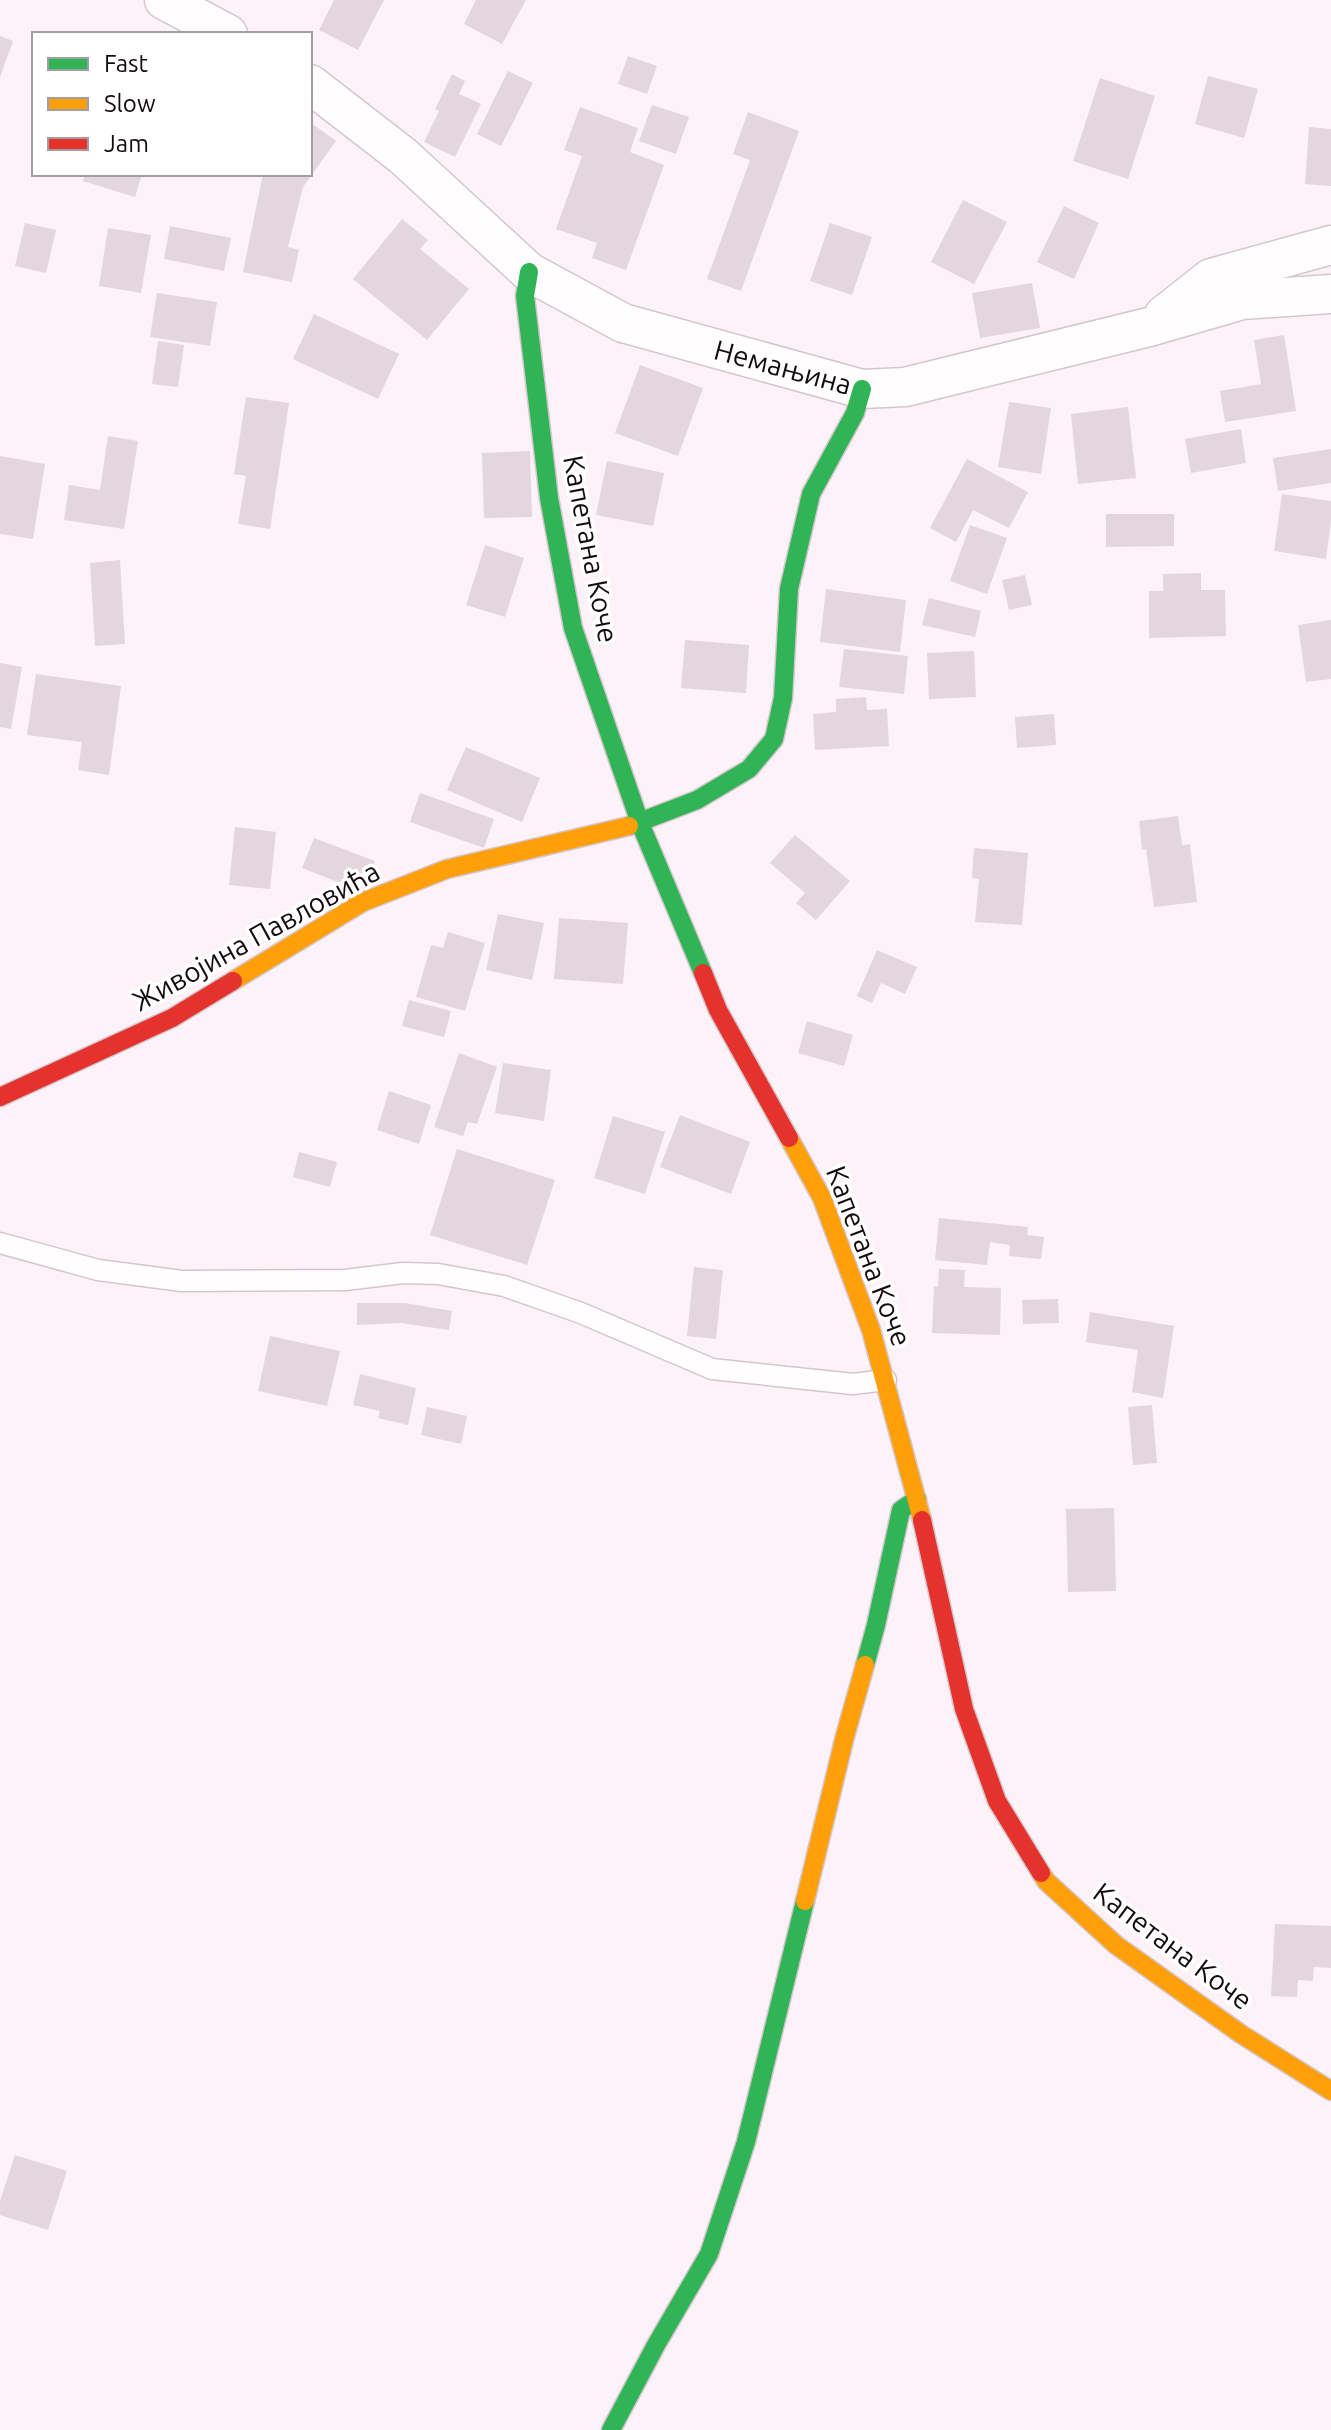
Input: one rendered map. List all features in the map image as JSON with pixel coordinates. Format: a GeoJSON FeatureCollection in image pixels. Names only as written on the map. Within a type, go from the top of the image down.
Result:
{"type":"FeatureCollection","features":[{"type":"Feature","properties":{"kind":"street"},"geometry":{"type":"LineString","coordinates":[[173,2],[225,32]]}},
{"type":"Feature","properties":{"kind":"street","name":"Немањина"},"geometry":{"type":"LineString","coordinates":[[312,86],[403,156],[529,272],[623,323],[862,389],[905,387],[1149,327],[1242,300],[1331,294]]}},
{"type":"Feature","properties":{"kind":"street"},"geometry":{"type":"LineString","coordinates":[[1149,327],[1211,278],[1331,245]]}},
{"type":"Feature","properties":{"kind":"street","name":"Капетана Коче"},"geometry":{"type":"LineString","coordinates":[[529,272],[525,296],[549,498],[573,628],[640,823],[718,1010],[822,1198],[871,1330],[917,1499],[964,1709],[997,1801],[1046,1881],[1116,1945],[1241,2034],[1331,2091]]}},
{"type":"Feature","properties":{"kind":"street","name":"Живојина Павловића"},"geometry":{"type":"LineString","coordinates":[[0,1097],[172,1018],[363,902],[447,869],[640,823],[697,800],[749,769],[774,739],[783,698],[789,589],[811,494],[855,413],[862,389]]}},
{"type":"Feature","properties":{"kind":"street"},"geometry":{"type":"LineString","coordinates":[[611,2430],[709,2254],[746,2142],[845,1736],[876,1625],[901,1510],[917,1499]]}},
{"type":"Feature","properties":{"kind":"lane"},"geometry":{"type":"LineString","coordinates":[[0,1243],[98,1270],[182,1281],[345,1280],[403,1273],[438,1274],[517,1290],[581,1313],[712,1369],[853,1384],[886,1380]]}},
{"type":"Feature","properties":{"kind":"building"},"geometry":{"type":"Polygon","coordinates":[[[334,0],[384,0],[358,50],[319,30],[334,0]]]}},
{"type":"Feature","properties":{"kind":"building"},"geometry":{"type":"Polygon","coordinates":[[[476,0],[526,0],[502,44],[464,24],[476,0]]]}},
{"type":"Feature","properties":{"kind":"building"},"geometry":{"type":"Polygon","coordinates":[[[0,36],[13,41],[0,77],[0,36]]]}},
{"type":"Feature","properties":{"kind":"building"},"geometry":{"type":"Polygon","coordinates":[[[628,56],[657,66],[647,94],[618,84],[628,56]]]}},
{"type":"Feature","properties":{"kind":"building"},"geometry":{"type":"Polygon","coordinates":[[[508,71],[533,83],[501,146],[477,134],[508,71]]]}},
{"type":"Feature","properties":{"kind":"building"},"geometry":{"type":"Polygon","coordinates":[[[452,74],[465,81],[459,94],[481,104],[455,157],[424,142],[452,74]]]}},
{"type":"Feature","properties":{"kind":"building"},"geometry":{"type":"Polygon","coordinates":[[[1208,76],[1258,89],[1244,138],[1195,124],[1208,76]]]}},
{"type":"Feature","properties":{"kind":"building"},"geometry":{"type":"Polygon","coordinates":[[[1100,78],[1155,96],[1128,179],[1073,161],[1100,78]]]}},
{"type":"Feature","properties":{"kind":"building"},"geometry":{"type":"Polygon","coordinates":[[[652,105],[689,117],[676,154],[639,141],[652,105]]]}},
{"type":"Feature","properties":{"kind":"building"},"geometry":{"type":"Polygon","coordinates":[[[580,107],[638,128],[630,152],[664,165],[626,270],[592,258],[597,243],[556,229],[582,156],[564,150],[580,107]]]}},
{"type":"Feature","properties":{"kind":"building"},"geometry":{"type":"Polygon","coordinates":[[[748,112],[799,131],[741,291],[707,279],[750,160],[733,154],[748,112]]]}},
{"type":"Feature","properties":{"kind":"building"},"geometry":{"type":"Polygon","coordinates":[[[312,123],[336,141],[312,174],[312,123]]]}},
{"type":"Feature","properties":{"kind":"building"},"geometry":{"type":"Polygon","coordinates":[[[1309,127],[1331,129],[1331,186],[1305,184],[1309,127]]]}},
{"type":"Feature","properties":{"kind":"building"},"geometry":{"type":"Polygon","coordinates":[[[84,176],[141,176],[135,197],[83,181],[84,176]]]}},
{"type":"Feature","properties":{"kind":"building"},"geometry":{"type":"Polygon","coordinates":[[[263,176],[311,176],[303,187],[288,247],[299,250],[292,282],[243,272],[263,176]]]}},
{"type":"Feature","properties":{"kind":"building"},"geometry":{"type":"Polygon","coordinates":[[[963,200],[1007,222],[974,284],[931,262],[963,200]]]}},
{"type":"Feature","properties":{"kind":"building"},"geometry":{"type":"Polygon","coordinates":[[[1064,206],[1099,223],[1074,279],[1037,262],[1064,206]]]}},
{"type":"Feature","properties":{"kind":"building"},"geometry":{"type":"Polygon","coordinates":[[[402,219],[428,240],[420,249],[469,289],[427,340],[353,279],[402,219]]]}},
{"type":"Feature","properties":{"kind":"building"},"geometry":{"type":"Polygon","coordinates":[[[25,223],[56,230],[46,273],[15,266],[25,223]]]}},
{"type":"Feature","properties":{"kind":"building"},"geometry":{"type":"Polygon","coordinates":[[[830,223],[872,237],[852,295],[810,281],[830,223]]]}},
{"type":"Feature","properties":{"kind":"building"},"geometry":{"type":"Polygon","coordinates":[[[170,226],[231,238],[224,271],[164,259],[170,226]]]}},
{"type":"Feature","properties":{"kind":"building"},"geometry":{"type":"Polygon","coordinates":[[[108,228],[151,235],[141,293],[99,286],[108,228]]]}},
{"type":"Feature","properties":{"kind":"building"},"geometry":{"type":"Polygon","coordinates":[[[1032,283],[1040,328],[980,338],[972,293],[1032,283]]]}},
{"type":"Feature","properties":{"kind":"building"},"geometry":{"type":"Polygon","coordinates":[[[157,293],[217,302],[210,346],[150,337],[157,293]]]}},
{"type":"Feature","properties":{"kind":"building"},"geometry":{"type":"Polygon","coordinates":[[[314,314],[399,354],[378,399],[293,359],[314,314]]]}},
{"type":"Feature","properties":{"kind":"building"},"geometry":{"type":"Polygon","coordinates":[[[1284,335],[1296,411],[1225,422],[1220,391],[1261,384],[1254,340],[1284,335]]]}},
{"type":"Feature","properties":{"kind":"building"},"geometry":{"type":"Polygon","coordinates":[[[158,341],[184,345],[178,387],[152,384],[158,341]]]}},
{"type":"Feature","properties":{"kind":"building"},"geometry":{"type":"Polygon","coordinates":[[[640,365],[703,388],[678,456],[615,433],[640,365]]]}},
{"type":"Feature","properties":{"kind":"building"},"geometry":{"type":"Polygon","coordinates":[[[246,397],[289,403],[270,529],[238,524],[246,476],[234,474],[246,397]]]}},
{"type":"Feature","properties":{"kind":"building"},"geometry":{"type":"Polygon","coordinates":[[[1009,402],[1051,408],[1041,474],[998,467],[1009,402]]]}},
{"type":"Feature","properties":{"kind":"building"},"geometry":{"type":"Polygon","coordinates":[[[1128,407],[1136,478],[1078,484],[1071,414],[1128,407]]]}},
{"type":"Feature","properties":{"kind":"building"},"geometry":{"type":"Polygon","coordinates":[[[1241,429],[1246,463],[1191,473],[1185,439],[1241,429]]]}},
{"type":"Feature","properties":{"kind":"building"},"geometry":{"type":"Polygon","coordinates":[[[108,436],[138,441],[124,529],[64,520],[69,485],[100,490],[108,436]]]}},
{"type":"Feature","properties":{"kind":"building"},"geometry":{"type":"Polygon","coordinates":[[[1331,449],[1331,483],[1278,491],[1273,458],[1331,449]]]}},
{"type":"Feature","properties":{"kind":"building"},"geometry":{"type":"Polygon","coordinates":[[[530,451],[532,517],[484,518],[482,453],[530,451]]]}},
{"type":"Feature","properties":{"kind":"building"},"geometry":{"type":"Polygon","coordinates":[[[0,456],[45,464],[33,539],[0,534],[0,456]]]}},
{"type":"Feature","properties":{"kind":"building"},"geometry":{"type":"Polygon","coordinates":[[[967,459],[1028,492],[1009,528],[973,510],[956,542],[930,528],[967,459]]]}},
{"type":"Feature","properties":{"kind":"building"},"geometry":{"type":"Polygon","coordinates":[[[607,461],[664,473],[653,526],[596,515],[607,461]]]}},
{"type":"Feature","properties":{"kind":"building"},"geometry":{"type":"Polygon","coordinates":[[[1282,494],[1331,501],[1326,559],[1274,551],[1282,494]]]}},
{"type":"Feature","properties":{"kind":"building"},"geometry":{"type":"Polygon","coordinates":[[[1106,514],[1174,514],[1174,546],[1106,547],[1106,514]]]}},
{"type":"Feature","properties":{"kind":"building"},"geometry":{"type":"Polygon","coordinates":[[[970,525],[1007,538],[987,594],[950,581],[970,525]]]}},
{"type":"Feature","properties":{"kind":"building"},"geometry":{"type":"Polygon","coordinates":[[[485,545],[524,558],[505,617],[466,605],[485,545]]]}},
{"type":"Feature","properties":{"kind":"building"},"geometry":{"type":"Polygon","coordinates":[[[120,560],[125,644],[95,646],[90,563],[120,560]]]}},
{"type":"Feature","properties":{"kind":"building"},"geometry":{"type":"Polygon","coordinates":[[[1201,573],[1201,590],[1225,590],[1226,636],[1149,638],[1149,591],[1163,591],[1163,574],[1201,573]]]}},
{"type":"Feature","properties":{"kind":"building"},"geometry":{"type":"Polygon","coordinates":[[[1025,575],[1032,605],[1009,610],[1002,580],[1025,575]]]}},
{"type":"Feature","properties":{"kind":"building"},"geometry":{"type":"Polygon","coordinates":[[[826,589],[906,600],[900,652],[820,642],[826,589]]]}},
{"type":"Feature","properties":{"kind":"building"},"geometry":{"type":"Polygon","coordinates":[[[929,598],[981,611],[975,637],[922,625],[929,598]]]}},
{"type":"Feature","properties":{"kind":"building"},"geometry":{"type":"Polygon","coordinates":[[[1331,620],[1331,679],[1306,682],[1298,625],[1331,620]]]}},
{"type":"Feature","properties":{"kind":"building"},"geometry":{"type":"Polygon","coordinates":[[[685,640],[749,645],[746,693],[681,688],[685,640]]]}},
{"type":"Feature","properties":{"kind":"building"},"geometry":{"type":"Polygon","coordinates":[[[844,649],[908,656],[904,694],[839,687],[844,649]]]}},
{"type":"Feature","properties":{"kind":"building"},"geometry":{"type":"Polygon","coordinates":[[[974,651],[976,697],[929,699],[927,653],[974,651]]]}},
{"type":"Feature","properties":{"kind":"building"},"geometry":{"type":"Polygon","coordinates":[[[0,663],[22,667],[11,729],[0,727],[0,663]]]}},
{"type":"Feature","properties":{"kind":"building"},"geometry":{"type":"Polygon","coordinates":[[[36,674],[121,686],[109,775],[78,770],[82,742],[27,735],[36,674]]]}},
{"type":"Feature","properties":{"kind":"building"},"geometry":{"type":"Polygon","coordinates":[[[866,697],[867,710],[887,709],[889,746],[815,750],[813,714],[836,712],[836,699],[866,697]]]}},
{"type":"Feature","properties":{"kind":"building"},"geometry":{"type":"Polygon","coordinates":[[[1054,714],[1056,745],[1017,748],[1015,717],[1054,714]]]}},
{"type":"Feature","properties":{"kind":"building"},"geometry":{"type":"Polygon","coordinates":[[[466,747],[540,778],[522,822],[447,790],[466,747]]]}},
{"type":"Feature","properties":{"kind":"building"},"geometry":{"type":"Polygon","coordinates":[[[420,793],[494,819],[484,848],[410,822],[420,793]]]}},
{"type":"Feature","properties":{"kind":"building"},"geometry":{"type":"Polygon","coordinates":[[[1178,816],[1182,845],[1190,844],[1197,902],[1154,907],[1139,821],[1178,816]]]}},
{"type":"Feature","properties":{"kind":"building"},"geometry":{"type":"Polygon","coordinates":[[[235,827],[276,832],[270,889],[229,885],[235,827]]]}},
{"type":"Feature","properties":{"kind":"building"},"geometry":{"type":"Polygon","coordinates":[[[795,835],[850,881],[816,920],[796,903],[805,893],[770,863],[795,835]]]}},
{"type":"Feature","properties":{"kind":"building"},"geometry":{"type":"Polygon","coordinates":[[[314,838],[375,861],[363,892],[302,868],[314,838]]]}},
{"type":"Feature","properties":{"kind":"building"},"geometry":{"type":"Polygon","coordinates":[[[974,848],[1028,853],[1022,925],[975,922],[979,879],[972,878],[974,848]]]}},
{"type":"Feature","properties":{"kind":"building"},"geometry":{"type":"Polygon","coordinates":[[[498,914],[544,923],[532,980],[486,970],[498,914]]]}},
{"type":"Feature","properties":{"kind":"building"},"geometry":{"type":"Polygon","coordinates":[[[559,918],[628,923],[623,984],[554,979],[559,918]]]}},
{"type":"Feature","properties":{"kind":"building"},"geometry":{"type":"Polygon","coordinates":[[[448,932],[485,943],[465,1011],[416,997],[431,945],[443,948],[448,932]]]}},
{"type":"Feature","properties":{"kind":"building"},"geometry":{"type":"Polygon","coordinates":[[[877,950],[917,967],[905,994],[881,983],[872,1003],[857,996],[877,950]]]}},
{"type":"Feature","properties":{"kind":"building"},"geometry":{"type":"Polygon","coordinates":[[[409,1000],[451,1011],[444,1037],[402,1026],[409,1000]]]}},
{"type":"Feature","properties":{"kind":"building"},"geometry":{"type":"Polygon","coordinates":[[[807,1021],[853,1035],[844,1066],[798,1053],[807,1021]]]}},
{"type":"Feature","properties":{"kind":"building"},"geometry":{"type":"Polygon","coordinates":[[[459,1053],[497,1067],[477,1124],[468,1122],[463,1136],[434,1127],[459,1053]]]}},
{"type":"Feature","properties":{"kind":"building"},"geometry":{"type":"Polygon","coordinates":[[[503,1063],[551,1070],[544,1121],[495,1113],[503,1063]]]}},
{"type":"Feature","properties":{"kind":"building"},"geometry":{"type":"Polygon","coordinates":[[[389,1091],[431,1105],[419,1144],[377,1130],[389,1091]]]}},
{"type":"Feature","properties":{"kind":"building"},"geometry":{"type":"Polygon","coordinates":[[[680,1115],[750,1142],[731,1194],[660,1167],[680,1115]]]}},
{"type":"Feature","properties":{"kind":"building"},"geometry":{"type":"Polygon","coordinates":[[[613,1116],[665,1132],[645,1194],[594,1178],[613,1116]]]}},
{"type":"Feature","properties":{"kind":"building"},"geometry":{"type":"Polygon","coordinates":[[[457,1149],[555,1180],[527,1265],[430,1235],[457,1149]]]}},
{"type":"Feature","properties":{"kind":"building"},"geometry":{"type":"Polygon","coordinates":[[[299,1152],[337,1162],[330,1187],[293,1177],[299,1152]]]}},
{"type":"Feature","properties":{"kind":"building"},"geometry":{"type":"Polygon","coordinates":[[[939,1218],[1028,1227],[1027,1235],[1044,1237],[1041,1259],[1009,1256],[1010,1245],[990,1242],[987,1265],[935,1260],[939,1218]]]}},
{"type":"Feature","properties":{"kind":"building"},"geometry":{"type":"Polygon","coordinates":[[[694,1267],[723,1270],[716,1339],[687,1336],[694,1267]]]}},
{"type":"Feature","properties":{"kind":"building"},"geometry":{"type":"Polygon","coordinates":[[[939,1269],[965,1270],[964,1287],[1001,1288],[1000,1335],[932,1333],[934,1286],[938,1287],[939,1269]]]}},
{"type":"Feature","properties":{"kind":"building"},"geometry":{"type":"Polygon","coordinates":[[[1058,1299],[1059,1323],[1023,1324],[1022,1300],[1058,1299]]]}},
{"type":"Feature","properties":{"kind":"building"},"geometry":{"type":"Polygon","coordinates":[[[357,1303],[405,1303],[452,1311],[449,1330],[401,1323],[357,1325],[357,1303]]]}},
{"type":"Feature","properties":{"kind":"building"},"geometry":{"type":"Polygon","coordinates":[[[1090,1312],[1174,1326],[1163,1398],[1132,1392],[1138,1350],[1086,1342],[1090,1312]]]}},
{"type":"Feature","properties":{"kind":"building"},"geometry":{"type":"Polygon","coordinates":[[[270,1336],[340,1351],[327,1406],[258,1391],[270,1336]]]}},
{"type":"Feature","properties":{"kind":"building"},"geometry":{"type":"Polygon","coordinates":[[[360,1374],[416,1388],[408,1425],[378,1418],[380,1411],[353,1405],[360,1374]]]}},
{"type":"Feature","properties":{"kind":"building"},"geometry":{"type":"Polygon","coordinates":[[[1152,1405],[1157,1463],[1133,1465],[1128,1407],[1152,1405]]]}},
{"type":"Feature","properties":{"kind":"building"},"geometry":{"type":"Polygon","coordinates":[[[427,1407],[467,1416],[461,1444],[421,1435],[427,1407]]]}},
{"type":"Feature","properties":{"kind":"building"},"geometry":{"type":"Polygon","coordinates":[[[1114,1508],[1116,1591],[1068,1592],[1066,1509],[1114,1508]]]}},
{"type":"Feature","properties":{"kind":"building"},"geometry":{"type":"Polygon","coordinates":[[[1275,1924],[1331,1926],[1331,1968],[1314,1967],[1313,1981],[1298,1980],[1297,1997],[1271,1996],[1275,1924]]]}},
{"type":"Feature","properties":{"kind":"building"},"geometry":{"type":"Polygon","coordinates":[[[15,2155],[67,2171],[48,2230],[0,2215],[0,2201],[15,2155]]]}},
{"type":"Feature","properties":{"kind":"traffic: fast"},"geometry":{"type":"LineString","coordinates":[[529,272],[525,296],[549,498],[573,628],[640,823],[703,973]]}},
{"type":"Feature","properties":{"kind":"traffic: fast"},"geometry":{"type":"LineString","coordinates":[[629,826],[697,800],[749,769],[774,739],[783,698],[789,589],[811,494],[855,413],[862,389]]}},
{"type":"Feature","properties":{"kind":"traffic: fast"},"geometry":{"type":"LineString","coordinates":[[865,1665],[901,1510],[917,1499]]}},
{"type":"Feature","properties":{"kind":"traffic: fast"},"geometry":{"type":"LineString","coordinates":[[611,2430],[709,2254],[746,2142],[805,1901]]}},
{"type":"Feature","properties":{"kind":"traffic: slow"},"geometry":{"type":"LineString","coordinates":[[233,981],[363,902],[447,869],[629,826]]}},
{"type":"Feature","properties":{"kind":"traffic: slow"},"geometry":{"type":"LineString","coordinates":[[789,1138],[822,1198],[871,1330],[922,1520]]}},
{"type":"Feature","properties":{"kind":"traffic: slow"},"geometry":{"type":"LineString","coordinates":[[805,1901],[865,1665]]}},
{"type":"Feature","properties":{"kind":"traffic: slow"},"geometry":{"type":"LineString","coordinates":[[1041,1873],[1116,1945],[1241,2034],[1331,2091]]}},
{"type":"Feature","properties":{"kind":"traffic: jam"},"geometry":{"type":"LineString","coordinates":[[703,973],[718,1010],[789,1138]]}},
{"type":"Feature","properties":{"kind":"traffic: jam"},"geometry":{"type":"LineString","coordinates":[[0,1097],[172,1018],[233,981]]}},
{"type":"Feature","properties":{"kind":"traffic: jam"},"geometry":{"type":"LineString","coordinates":[[922,1520],[964,1709],[997,1801],[1041,1873]]}}]}
